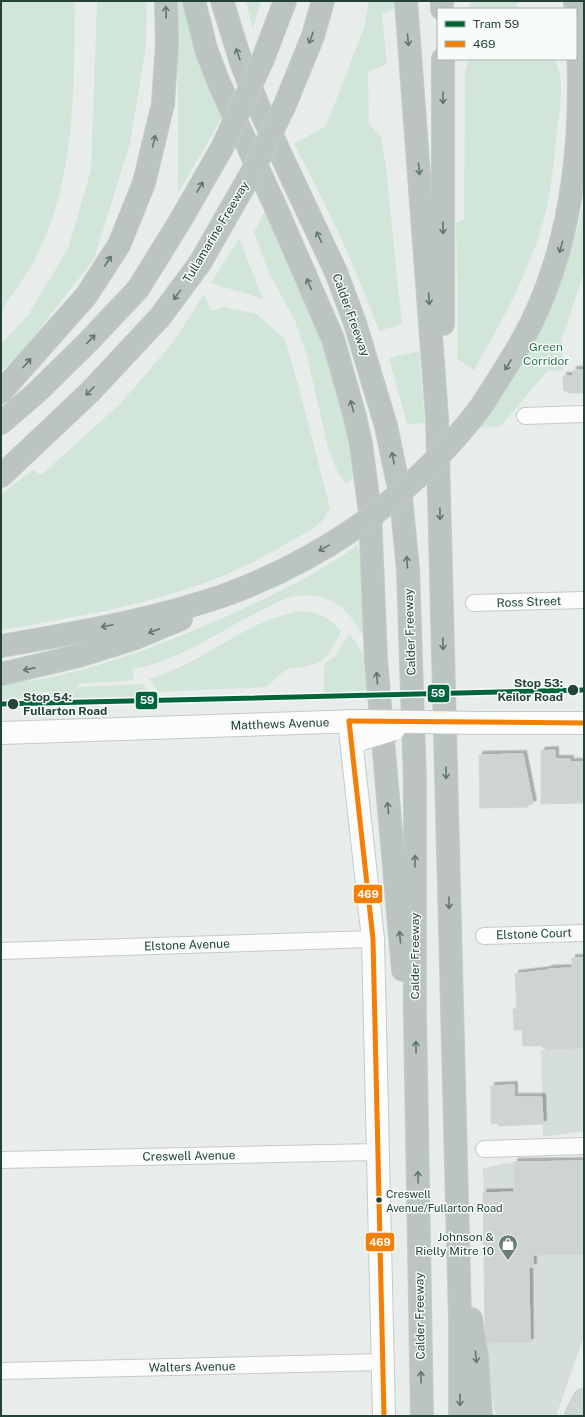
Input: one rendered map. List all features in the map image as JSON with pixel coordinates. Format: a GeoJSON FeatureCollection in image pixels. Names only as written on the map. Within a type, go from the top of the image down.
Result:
{"type":"FeatureCollection","features":[{"type":"Feature","properties":{"kind":"highway"},"geometry":{"type":"LineString","coordinates":[[1,392],[86,296],[119,245],[144,183],[163,104],[167,43],[166,1]]}},
{"type":"Feature","properties":{"kind":"highway"},"geometry":{"type":"LineString","coordinates":[[194,1],[206,49],[219,83],[276,208],[333,339],[358,430],[370,512],[376,660],[402,968],[415,1016]]}},
{"type":"Feature","properties":{"kind":"highway","name":"Calder Freeway"},"geometry":{"type":"LineString","coordinates":[[222,1],[239,58],[258,104],[336,272],[355,324],[386,426],[401,498],[408,569],[415,783],[415,1016],[422,1416]]}},
{"type":"Feature","properties":{"kind":"highway"},"geometry":{"type":"LineString","coordinates":[[1,424],[86,344],[138,289],[180,221],[222,148],[263,59],[285,1]]}},
{"type":"Feature","properties":{"kind":"highway","name":"Tullamarine Freeway"},"geometry":{"type":"LineString","coordinates":[[1,476],[90,392],[149,329],[160,317],[200,263],[252,172],[284,107],[313,36],[323,1]]}},
{"type":"Feature","properties":{"kind":"highway"},"geometry":{"type":"LineString","coordinates":[[406,1],[437,417],[457,1221],[460,1416]]}},
{"type":"Feature","properties":{"kind":"highway"},"geometry":{"type":"LineString","coordinates":[[1,646],[130,621],[191,606],[226,594],[283,570],[331,544],[384,507],[428,468],[480,408],[524,338],[542,300],[558,257],[572,204],[579,163],[584,108],[583,64],[577,10]]}},
{"type":"Feature","properties":{"kind":"highway"},"geometry":{"type":"LineString","coordinates":[[437,417],[444,305],[443,60]]}},
{"type":"Feature","properties":{"kind":"highway"},"geometry":{"type":"LineString","coordinates":[[1,674],[78,656],[133,639],[172,624],[226,594]]}},
{"type":"Feature","properties":{"kind":"highway"},"geometry":{"type":"LineString","coordinates":[[457,1221],[477,1358],[481,1416]]}},
{"type":"Feature","properties":{"kind":"main road","name":"Matthews Avenue"},"geometry":{"type":"LineString","coordinates":[[1,732],[271,725],[356,734],[418,723],[584,723]]}},
{"type":"Feature","properties":{"kind":"main road"},"geometry":{"type":"LineString","coordinates":[[356,734],[373,939],[384,1416]]}},
{"type":"Feature","properties":{"kind":"street"},"geometry":{"type":"LineString","coordinates":[[525,416],[584,414]]}},
{"type":"Feature","properties":{"kind":"street","name":"Ross Street"},"geometry":{"type":"LineString","coordinates":[[474,603],[584,600]]}},
{"type":"Feature","properties":{"kind":"street","name":"Elstone Court"},"geometry":{"type":"LineString","coordinates":[[484,936],[584,933]]}},
{"type":"Feature","properties":{"kind":"street","name":"Elstone Avenue"},"geometry":{"type":"LineString","coordinates":[[1,951],[373,939]]}},
{"type":"Feature","properties":{"kind":"street"},"geometry":{"type":"LineString","coordinates":[[484,1149],[584,1146]]}},
{"type":"Feature","properties":{"kind":"street","name":"Creswell Avenue"},"geometry":{"type":"LineString","coordinates":[[1,1160],[377,1152]]}},
{"type":"Feature","properties":{"kind":"street","name":"Walters Avenue"},"geometry":{"type":"LineString","coordinates":[[1,1371],[382,1362]]}},
{"type":"Feature","properties":{"kind":"shaded area"},"geometry":{"type":"Polygon","coordinates":[[[584,1048],[584,1131],[543,1137],[541,1050],[584,1048]]]}},
{"type":"Feature","properties":{"kind":"shaded area"},"geometry":{"type":"Polygon","coordinates":[[[584,1161],[584,1336],[556,1416],[496,1416],[487,1373],[485,1343],[483,1168],[514,1162],[584,1161]]]}},
{"type":"Feature","properties":{"kind":"green space"},"geometry":{"type":"Polygon","coordinates":[[[1,1],[75,1],[71,127],[61,190],[52,220],[40,249],[27,273],[1,311],[1,1]]]}},
{"type":"Feature","properties":{"kind":"green space"},"geometry":{"type":"Polygon","coordinates":[[[97,1],[147,1],[146,46],[130,143],[94,259],[28,344],[1,372],[1,344],[28,315],[68,249],[91,170],[97,1]]]}},
{"type":"Feature","properties":{"kind":"green space"},"geometry":{"type":"Polygon","coordinates":[[[184,1],[199,61],[222,118],[178,193],[178,94],[174,4],[184,1]]]}},
{"type":"Feature","properties":{"kind":"green space"},"geometry":{"type":"Polygon","coordinates":[[[246,1],[261,1],[253,29],[246,1]]]}},
{"type":"Feature","properties":{"kind":"green space"},"geometry":{"type":"Polygon","coordinates":[[[369,1],[394,1],[394,9],[382,14],[387,64],[368,72],[369,124],[381,137],[386,167],[402,324],[379,331],[361,283],[340,236],[294,144],[326,126],[364,28],[369,1]]]}},
{"type":"Feature","properties":{"kind":"green space"},"geometry":{"type":"Polygon","coordinates":[[[470,1],[519,1],[516,8],[470,8],[470,1]]]}},
{"type":"Feature","properties":{"kind":"green space"},"geometry":{"type":"Polygon","coordinates":[[[469,60],[554,60],[558,67],[561,85],[561,103],[550,191],[538,239],[520,284],[498,328],[474,370],[457,359],[458,312],[456,223],[464,219],[465,72],[469,60]]]}},
{"type":"Feature","properties":{"kind":"green space","name":"Green Corridor"},"geometry":{"type":"Polygon","coordinates":[[[584,200],[584,272],[562,339],[563,370],[547,371],[501,426],[479,428],[515,375],[544,320],[557,291],[567,262],[584,200]]]}},
{"type":"Feature","properties":{"kind":"green space"},"geometry":{"type":"Polygon","coordinates":[[[267,207],[319,316],[360,472],[346,484],[338,473],[328,448],[307,356],[295,321],[268,271],[254,232],[267,207]]]}},
{"type":"Feature","properties":{"kind":"green space"},"geometry":{"type":"Polygon","coordinates":[[[239,238],[263,299],[211,283],[239,238]]]}},
{"type":"Feature","properties":{"kind":"green space"},"geometry":{"type":"Polygon","coordinates":[[[204,294],[211,311],[224,307],[256,314],[285,339],[330,508],[321,522],[313,528],[256,561],[222,576],[150,600],[75,617],[1,630],[1,494],[33,470],[41,475],[120,404],[174,341],[204,294]]]}},
{"type":"Feature","properties":{"kind":"green space"},"geometry":{"type":"Polygon","coordinates":[[[419,351],[425,423],[407,424],[389,358],[419,351]]]}},
{"type":"Feature","properties":{"kind":"green space"},"geometry":{"type":"Polygon","coordinates":[[[357,545],[360,553],[371,651],[355,623],[339,606],[328,599],[310,595],[296,596],[286,598],[182,653],[166,660],[132,669],[134,680],[78,684],[78,687],[142,684],[149,692],[149,700],[49,705],[49,692],[34,692],[32,699],[1,700],[1,683],[43,679],[67,674],[138,652],[230,615],[279,592],[311,575],[357,545]]]}},
{"type":"Feature","properties":{"kind":"green space"},"geometry":{"type":"Polygon","coordinates":[[[300,611],[312,612],[323,616],[333,622],[341,631],[331,650],[323,659],[311,665],[287,669],[266,687],[159,692],[149,679],[187,663],[260,624],[280,616],[300,611]]]}},
{"type":"Feature","properties":{"kind":"green space"},"geometry":{"type":"Polygon","coordinates":[[[349,633],[359,647],[368,665],[372,690],[362,690],[362,693],[324,693],[324,667],[327,662],[336,656],[349,633]]]}},
{"type":"Feature","properties":{"kind":"building"},"geometry":{"type":"Polygon","coordinates":[[[573,370],[584,370],[584,393],[568,393],[568,391],[564,391],[563,376],[573,376],[573,370]]]}},
{"type":"Feature","properties":{"kind":"building"},"geometry":{"type":"Polygon","coordinates":[[[555,750],[555,759],[570,759],[570,762],[584,762],[584,803],[541,804],[541,751],[555,750]]]}},
{"type":"Feature","properties":{"kind":"building"},"geometry":{"type":"Polygon","coordinates":[[[523,754],[533,804],[528,805],[528,807],[480,808],[479,755],[523,754]]]}},
{"type":"Feature","properties":{"kind":"building"},"geometry":{"type":"Polygon","coordinates":[[[572,958],[584,958],[584,1048],[547,1050],[541,1046],[523,1046],[522,1030],[514,1030],[513,1009],[517,1009],[515,974],[548,969],[572,968],[572,958]]]}},
{"type":"Feature","properties":{"kind":"building"},"geometry":{"type":"Polygon","coordinates":[[[514,1085],[514,1097],[542,1097],[543,1124],[498,1126],[498,1123],[491,1124],[491,1086],[514,1085]]]}},
{"type":"Feature","properties":{"kind":"building","name":"Johnson & Rielly Mitre 10"},"geometry":{"type":"Polygon","coordinates":[[[584,1161],[584,1254],[533,1255],[533,1267],[529,1267],[530,1342],[487,1343],[485,1325],[483,1193],[514,1192],[514,1162],[584,1161]]]}},
{"type":"Feature","properties":{"kind":"tram line","name":"59"},"geometry":{"type":"LineString","coordinates":[[1,704],[584,690]]}},
{"type":"Feature","properties":{"kind":"transit line","name":"469"},"geometry":{"type":"LineString","coordinates":[[349,721],[373,939],[384,1416]]}},
{"type":"Feature","properties":{"kind":"transit line","name":"469"},"geometry":{"type":"LineString","coordinates":[[349,721],[584,723]]}},
{"type":"Feature","properties":{"kind":"place","name":"Stop 53: Keilor Road"},"geometry":{"type":"Point","coordinates":[573,690]}},
{"type":"Feature","properties":{"kind":"place","name":"Stop 54: Fullarton Road"},"geometry":{"type":"Point","coordinates":[13,704]}},
{"type":"Feature","properties":{"kind":"place","name":"Creswell Avenue/Fullarton Road"},"geometry":{"type":"Point","coordinates":[379,1200]}},
{"type":"Feature","properties":{"kind":"place","name":"Johnson & Rielly Mitre 10"},"geometry":{"type":"Point","coordinates":[508,1261]}}]}
